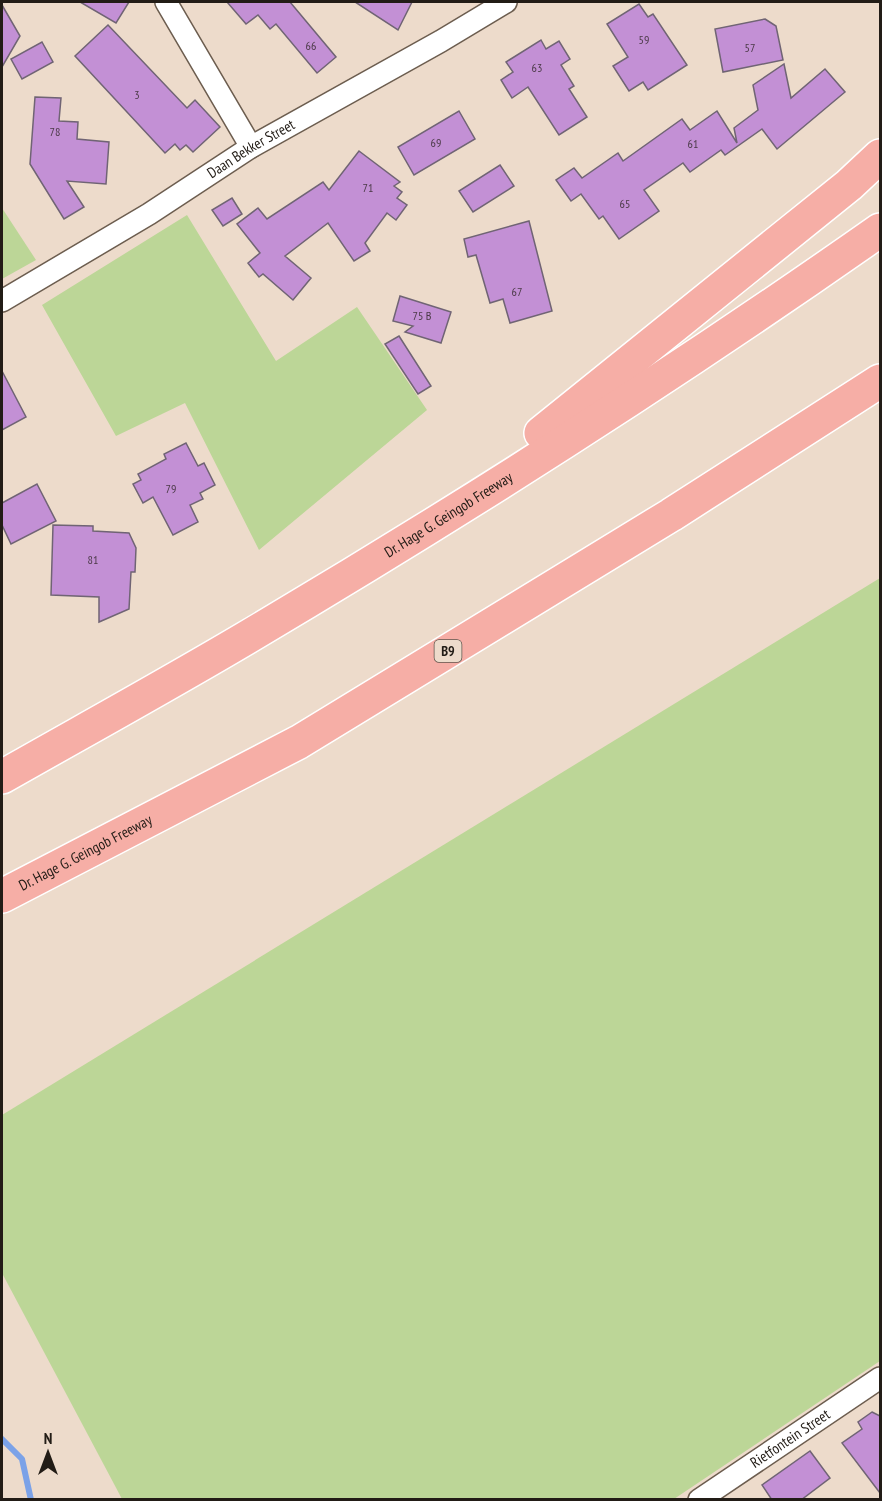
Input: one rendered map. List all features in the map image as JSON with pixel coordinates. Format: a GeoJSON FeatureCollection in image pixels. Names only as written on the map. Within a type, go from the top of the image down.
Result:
{"type":"FeatureCollection","features":[{"type":"Feature","properties":{"kind":"highway"},"geometry":{"type":"LineString","coordinates":[[426,527],[849,185],[880,156]]}},
{"type":"Feature","properties":{"kind":"highway","name":"Dr. Hage G. Geingob Freeway"},"geometry":{"type":"LineString","coordinates":[[2,777],[246,638],[426,527],[764,312],[880,230]]}},
{"type":"Feature","properties":{"kind":"highway","name":"Dr. Hage G. Geingob Freeway"},"geometry":{"type":"LineString","coordinates":[[2,896],[299,742],[671,515],[880,381]]}},
{"type":"Feature","properties":{"kind":"street"},"geometry":{"type":"LineString","coordinates":[[166,2],[251,147]]}},
{"type":"Feature","properties":{"kind":"street","name":"Daan Bekker Street"},"geometry":{"type":"LineString","coordinates":[[2,301],[149,214],[251,147],[506,2]]}},
{"type":"Feature","properties":{"kind":"street","name":"Rietfontein Street"},"geometry":{"type":"LineString","coordinates":[[699,1500],[880,1378]]}},
{"type":"Feature","properties":{"kind":"green space"},"geometry":{"type":"Polygon","coordinates":[[[2,208],[36,260],[2,279],[2,208]]]}},
{"type":"Feature","properties":{"kind":"green space"},"geometry":{"type":"Polygon","coordinates":[[[187,215],[276,361],[357,307],[427,410],[259,550],[185,403],[116,436],[42,305],[187,215]]]}},
{"type":"Feature","properties":{"kind":"green space"},"geometry":{"type":"Polygon","coordinates":[[[880,578],[880,1361],[674,1499],[122,1499],[2,1273],[2,1115],[880,578]]]}},
{"type":"Feature","properties":{"kind":"building"},"geometry":{"type":"Polygon","coordinates":[[[80,2],[129,2],[116,23],[80,2]]]}},
{"type":"Feature","properties":{"kind":"building"},"geometry":{"type":"Polygon","coordinates":[[[227,2],[290,2],[336,57],[317,73],[276,24],[270,29],[258,15],[246,24],[227,2]]]}},
{"type":"Feature","properties":{"kind":"building"},"geometry":{"type":"Polygon","coordinates":[[[355,2],[412,2],[398,30],[355,2]]]}},
{"type":"Feature","properties":{"kind":"building"},"geometry":{"type":"Polygon","coordinates":[[[639,4],[648,17],[653,14],[687,65],[648,90],[643,82],[629,91],[613,66],[628,57],[607,24],[639,4]]]}},
{"type":"Feature","properties":{"kind":"building"},"geometry":{"type":"Polygon","coordinates":[[[2,5],[20,36],[2,67],[2,5]]]}},
{"type":"Feature","properties":{"kind":"building"},"geometry":{"type":"Polygon","coordinates":[[[765,19],[776,26],[783,60],[723,72],[715,29],[765,19]]]}},
{"type":"Feature","properties":{"kind":"building"},"geometry":{"type":"Polygon","coordinates":[[[108,25],[187,108],[195,100],[220,127],[193,152],[186,145],[180,150],[175,144],[165,153],[75,56],[108,25]]]}},
{"type":"Feature","properties":{"kind":"building"},"geometry":{"type":"Polygon","coordinates":[[[541,40],[546,49],[559,41],[570,59],[561,65],[574,86],[569,89],[587,117],[559,135],[528,87],[512,98],[501,80],[513,72],[506,62],[541,40]]]}},
{"type":"Feature","properties":{"kind":"building"},"geometry":{"type":"Polygon","coordinates":[[[42,42],[53,62],[22,79],[11,59],[42,42]]]}},
{"type":"Feature","properties":{"kind":"building"},"geometry":{"type":"Polygon","coordinates":[[[784,64],[791,98],[825,69],[845,92],[777,149],[762,129],[725,155],[721,150],[690,172],[683,163],[644,190],[659,211],[619,239],[603,216],[599,219],[581,194],[571,201],[556,180],[574,168],[582,178],[618,153],[623,161],[682,119],[690,130],[717,111],[737,143],[734,128],[758,110],[753,85],[784,64]]]}},
{"type":"Feature","properties":{"kind":"building"},"geometry":{"type":"Polygon","coordinates":[[[35,97],[61,98],[59,121],[78,122],[77,139],[109,142],[106,184],[67,181],[84,207],[64,219],[30,164],[35,97]]]}},
{"type":"Feature","properties":{"kind":"building"},"geometry":{"type":"Polygon","coordinates":[[[459,111],[475,139],[414,175],[398,147],[459,111]]]}},
{"type":"Feature","properties":{"kind":"building"},"geometry":{"type":"Polygon","coordinates":[[[359,151],[400,182],[394,186],[402,192],[397,198],[407,205],[396,220],[387,213],[365,243],[370,251],[354,261],[328,223],[285,256],[311,278],[293,300],[263,274],[259,277],[248,263],[260,253],[237,224],[258,208],[267,219],[323,182],[329,190],[359,151]]]}},
{"type":"Feature","properties":{"kind":"building"},"geometry":{"type":"Polygon","coordinates":[[[500,165],[514,186],[473,212],[459,191],[500,165]]]}},
{"type":"Feature","properties":{"kind":"building"},"geometry":{"type":"Polygon","coordinates":[[[232,198],[242,214],[223,226],[212,210],[232,198]]]}},
{"type":"Feature","properties":{"kind":"building"},"geometry":{"type":"Polygon","coordinates":[[[529,221],[552,311],[510,323],[503,299],[490,303],[476,255],[468,257],[464,239],[529,221]]]}},
{"type":"Feature","properties":{"kind":"building"},"geometry":{"type":"Polygon","coordinates":[[[400,296],[451,312],[441,343],[405,332],[413,326],[393,321],[400,296]]]}},
{"type":"Feature","properties":{"kind":"building"},"geometry":{"type":"Polygon","coordinates":[[[399,336],[431,386],[418,394],[385,344],[399,336]]]}},
{"type":"Feature","properties":{"kind":"building"},"geometry":{"type":"Polygon","coordinates":[[[2,371],[26,417],[2,430],[2,371]]]}},
{"type":"Feature","properties":{"kind":"building"},"geometry":{"type":"Polygon","coordinates":[[[186,443],[198,466],[204,463],[215,485],[200,493],[203,499],[190,505],[198,522],[173,535],[153,497],[143,503],[133,484],[141,480],[138,474],[166,459],[164,454],[186,443]]]}},
{"type":"Feature","properties":{"kind":"building"},"geometry":{"type":"Polygon","coordinates":[[[37,484],[56,521],[11,544],[2,525],[2,503],[37,484]]]}},
{"type":"Feature","properties":{"kind":"building"},"geometry":{"type":"Polygon","coordinates":[[[53,525],[93,526],[93,531],[129,533],[136,548],[135,572],[131,572],[129,609],[99,622],[99,597],[51,595],[53,525]]]}},
{"type":"Feature","properties":{"kind":"building"},"geometry":{"type":"Polygon","coordinates":[[[872,1412],[880,1416],[880,1493],[842,1443],[862,1429],[858,1422],[872,1412]]]}},
{"type":"Feature","properties":{"kind":"building"},"geometry":{"type":"Polygon","coordinates":[[[810,1451],[830,1478],[801,1500],[772,1500],[762,1485],[810,1451]]]}},
{"type":"Feature","properties":{"kind":"waterway"},"geometry":{"type":"LineString","coordinates":[[2,1439],[22,1459],[31,1500]]}}]}
